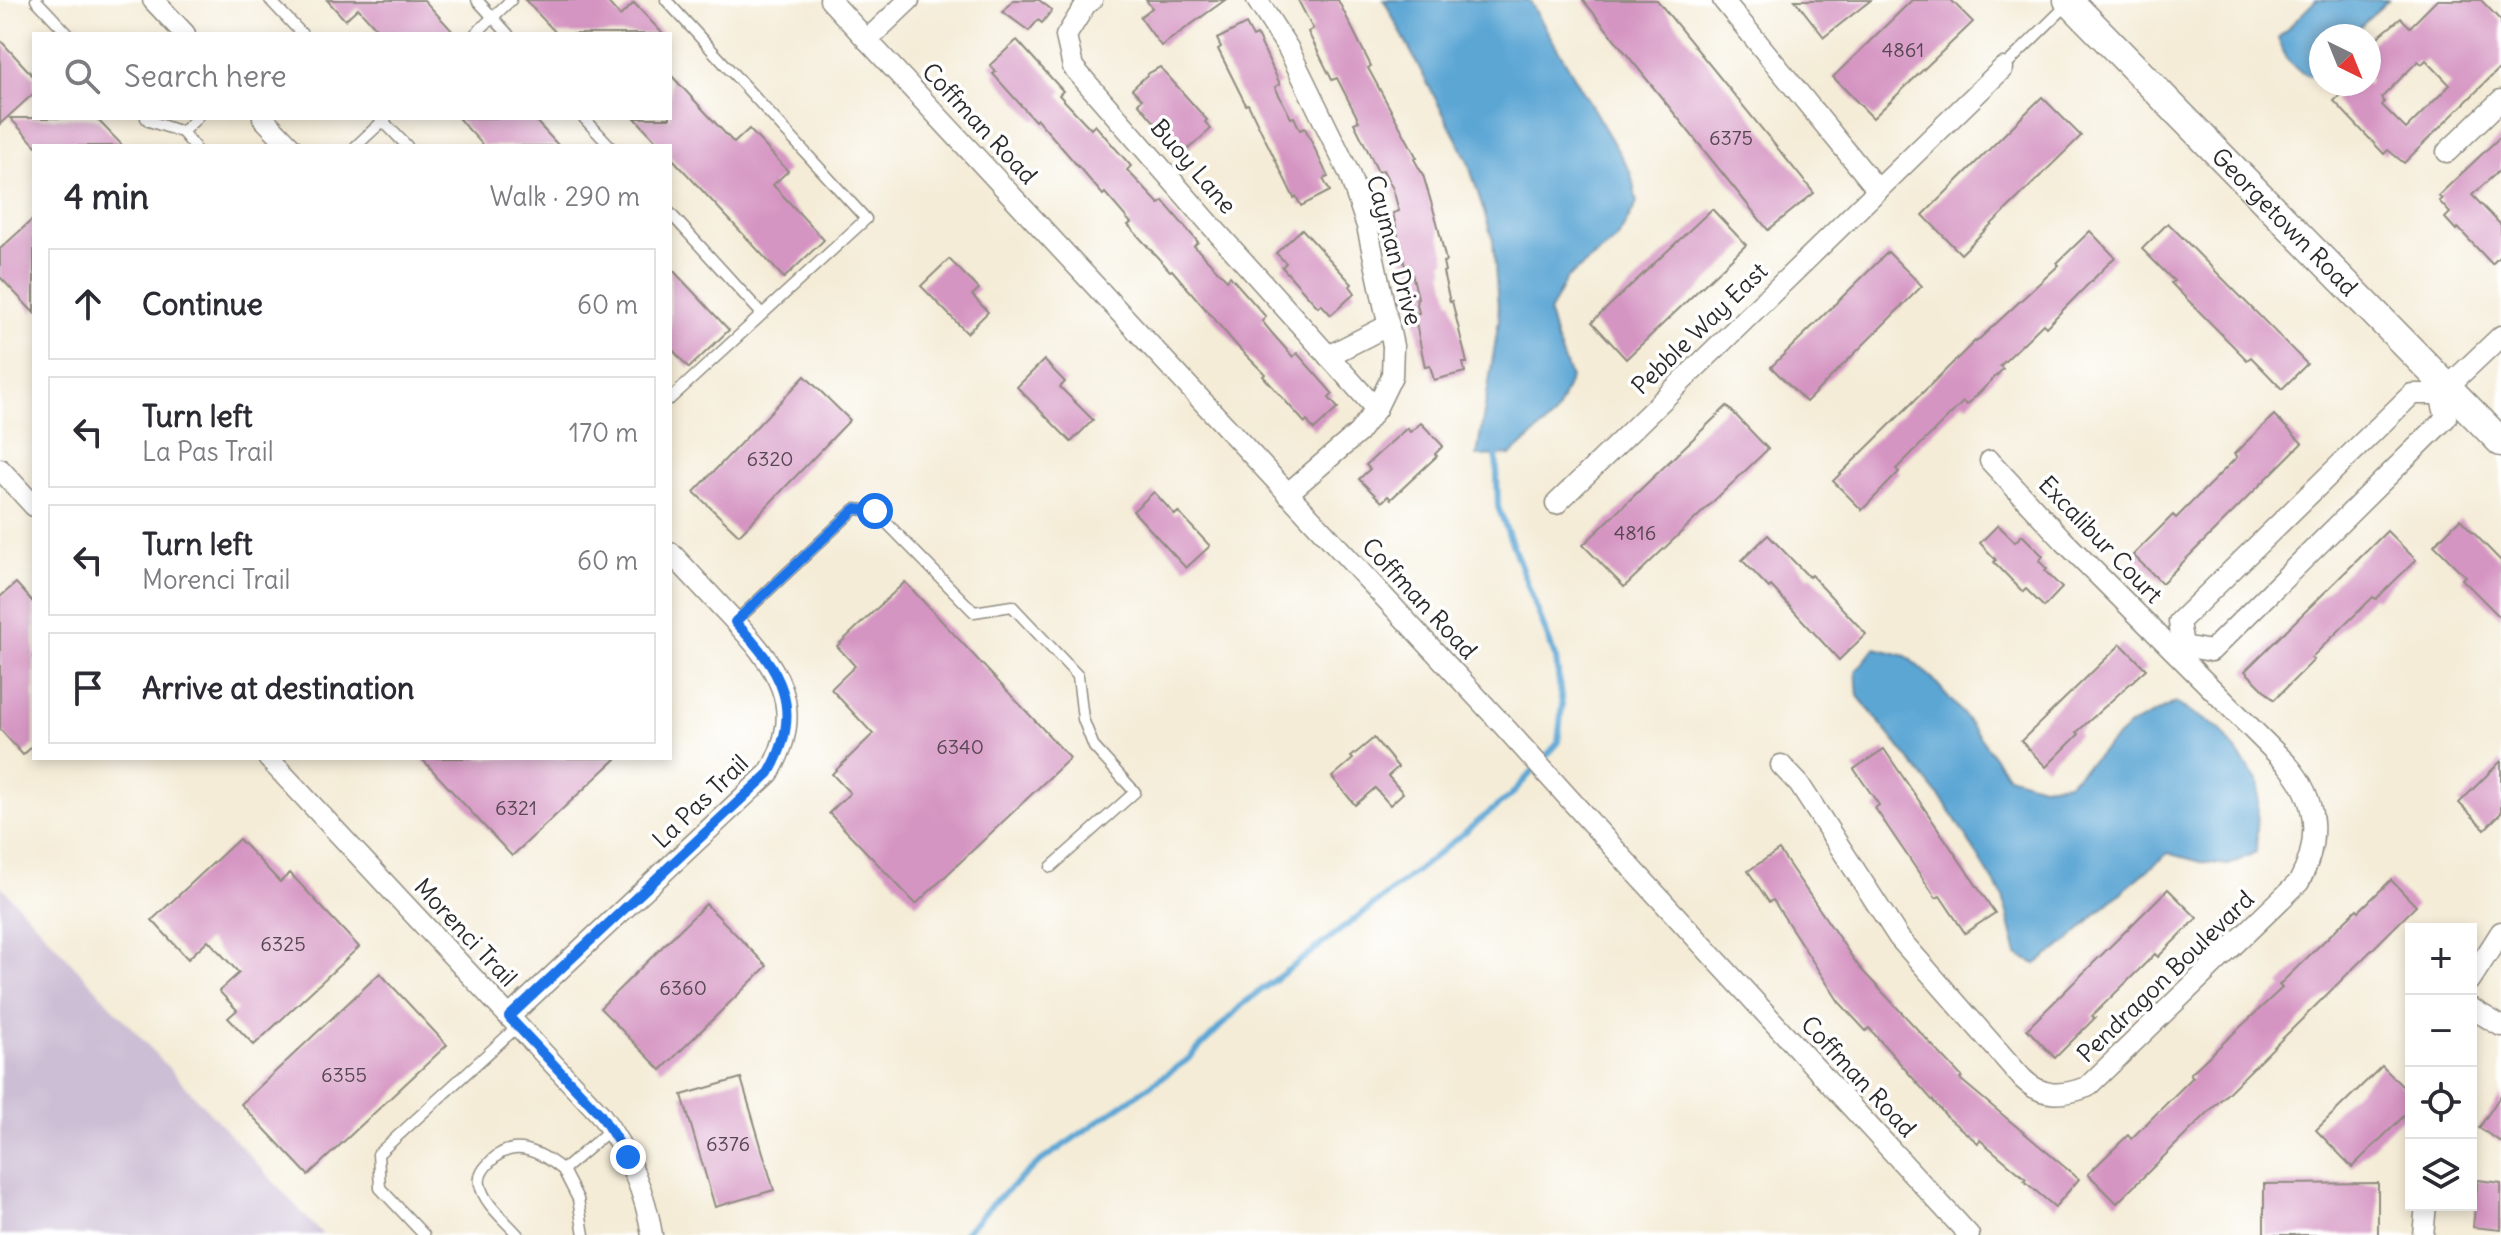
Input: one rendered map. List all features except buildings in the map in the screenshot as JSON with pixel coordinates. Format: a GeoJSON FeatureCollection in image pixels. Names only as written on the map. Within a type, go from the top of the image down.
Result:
{"type":"FeatureCollection","features":[{"type":"Feature","properties":{"kind":"main road","name":"Georgetown Road"},"geometry":{"type":"LineString","coordinates":[[2069,1],[2444,390],[2501,442]]}},
{"type":"Feature","properties":{"kind":"street"},"geometry":{"type":"LineString","coordinates":[[153,0],[183,32]]}},
{"type":"Feature","properties":{"kind":"street","name":"Coffman Road"},"geometry":{"type":"LineString","coordinates":[[830,0],[1500,722],[1969,1235]]}},
{"type":"Feature","properties":{"kind":"street"},"geometry":{"type":"LineString","coordinates":[[867,40],[909,0]]}},
{"type":"Feature","properties":{"kind":"street","name":"Buoy Lane"},"geometry":{"type":"LineString","coordinates":[[1092,0],[1086,4],[1066,36],[1073,67],[1376,409]]}},
{"type":"Feature","properties":{"kind":"street","name":"Cayman Drive"},"geometry":{"type":"LineString","coordinates":[[1257,0],[1288,48],[1349,173],[1367,226],[1393,346],[1392,376],[1376,409],[1358,433],[1287,494]]}},
{"type":"Feature","properties":{"kind":"street"},"geometry":{"type":"LineString","coordinates":[[1723,0],[1878,190]]}},
{"type":"Feature","properties":{"kind":"street","name":"Pebble Way East"},"geometry":{"type":"LineString","coordinates":[[1556,504],[2003,68]]}},
{"type":"Feature","properties":{"kind":"street"},"geometry":{"type":"LineString","coordinates":[[2447,152],[2501,100]]}},
{"type":"Feature","properties":{"kind":"street"},"geometry":{"type":"LineString","coordinates":[[265,120],[288,144]]}},
{"type":"Feature","properties":{"kind":"street"},"geometry":{"type":"LineString","coordinates":[[1328,356],[1389,325]]}},
{"type":"Feature","properties":{"kind":"street"},"geometry":{"type":"LineString","coordinates":[[2444,390],[2446,418],[2211,651],[2180,650],[2179,622],[2412,394],[2444,390],[2501,336]]}},
{"type":"Feature","properties":{"kind":"street","name":"Excalibur Court"},"geometry":{"type":"LineString","coordinates":[[1990,461],[2064,541],[2180,650]]}},
{"type":"Feature","properties":{"kind":"street"},"geometry":{"type":"LineString","coordinates":[[1,471],[32,504]]}},
{"type":"Feature","properties":{"kind":"street","name":"La Pas Trail"},"geometry":{"type":"LineString","coordinates":[[514,1022],[769,773],[780,755],[787,717],[782,688],[770,662],[672,554]]}},
{"type":"Feature","properties":{"kind":"street","name":"Pendragon Boulevard"},"geometry":{"type":"LineString","coordinates":[[1781,765],[1799,784],[1899,938],[2027,1083],[2049,1094],[2065,1095],[2087,1087],[2293,890],[2304,873],[2314,846],[2314,816],[2300,779],[2180,650]]}},
{"type":"Feature","properties":{"kind":"street","name":"Morenci Trail"},"geometry":{"type":"LineString","coordinates":[[270,760],[600,1114],[628,1157],[638,1179],[646,1201],[652,1235]]}},
{"type":"Feature","properties":{"kind":"street"},"geometry":{"type":"LineString","coordinates":[[2477,970],[2501,932]]}},
{"type":"Feature","properties":{"kind":"street"},"geometry":{"type":"LineString","coordinates":[[2477,1012],[2501,1026]]}},
{"type":"Feature","properties":{"kind":"street"},"geometry":{"type":"LineString","coordinates":[[2423,1235],[2425,1211]]}},
{"type":"Feature","properties":{"kind":"lane"},"geometry":{"type":"LineString","coordinates":[[36,0],[66,32]]}},
{"type":"Feature","properties":{"kind":"lane"},"geometry":{"type":"LineString","coordinates":[[270,0],[300,32]]}},
{"type":"Feature","properties":{"kind":"lane"},"geometry":{"type":"LineString","coordinates":[[477,0],[506,32]]}},
{"type":"Feature","properties":{"kind":"lane"},"geometry":{"type":"LineString","coordinates":[[477,32],[511,0]]}},
{"type":"Feature","properties":{"kind":"lane"},"geometry":{"type":"LineString","coordinates":[[666,0],[866,219],[672,397]]}},
{"type":"Feature","properties":{"kind":"lane"},"geometry":{"type":"LineString","coordinates":[[2003,68],[2069,1]]}},
{"type":"Feature","properties":{"kind":"lane"},"geometry":{"type":"LineString","coordinates":[[148,120],[182,132],[192,144]]}},
{"type":"Feature","properties":{"kind":"lane"},"geometry":{"type":"LineString","coordinates":[[182,132],[195,120]]}},
{"type":"Feature","properties":{"kind":"lane"},"geometry":{"type":"LineString","coordinates":[[358,144],[382,120]]}},
{"type":"Feature","properties":{"kind":"lane"},"geometry":{"type":"LineString","coordinates":[[384,120],[405,144]]}},
{"type":"Feature","properties":{"kind":"lane"},"geometry":{"type":"LineString","coordinates":[[586,120],[608,144]]}},
{"type":"Feature","properties":{"kind":"lane"},"geometry":{"type":"LineString","coordinates":[[672,215],[762,314]]}},
{"type":"Feature","properties":{"kind":"lane"},"geometry":{"type":"LineString","coordinates":[[735,622],[855,509],[875,511],[974,612],[1012,606],[1078,676],[1083,719],[1094,747],[1135,792],[1051,867]]}},
{"type":"Feature","properties":{"kind":"lane"},"geometry":{"type":"LineString","coordinates":[[424,1235],[380,1188],[378,1154],[514,1022]]}},
{"type":"Feature","properties":{"kind":"lane"},"geometry":{"type":"LineString","coordinates":[[563,1170],[611,1129]]}},
{"type":"Feature","properties":{"kind":"lane"},"geometry":{"type":"LineString","coordinates":[[518,1235],[487,1200],[479,1181],[482,1171],[493,1158],[509,1148],[539,1153],[563,1170],[578,1199],[584,1235]]}},
{"type":"Feature","properties":{"kind":"shaded area"},"geometry":{"type":"Polygon","coordinates":[[[0,885],[323,1235],[0,1235],[0,885]]]}},
{"type":"Feature","properties":{"kind":"water"},"geometry":{"type":"Polygon","coordinates":[[[1384,0],[1529,0],[1631,173],[1637,203],[1617,239],[1566,279],[1549,313],[1571,378],[1555,416],[1511,455],[1477,456],[1499,320],[1493,240],[1467,159],[1384,0]]]}},
{"type":"Feature","properties":{"kind":"water"},"geometry":{"type":"Polygon","coordinates":[[[2316,0],[2388,0],[2363,24],[2309,24],[2309,76],[2289,62],[2278,38],[2316,0]]]}},
{"type":"Feature","properties":{"kind":"water"},"geometry":{"type":"Polygon","coordinates":[[[1875,648],[1906,656],[1933,679],[2008,776],[2042,786],[2068,783],[2129,726],[2175,703],[2220,729],[2259,783],[2256,852],[2229,865],[2201,862],[2168,853],[2070,940],[2036,964],[2017,955],[2003,897],[1947,806],[1858,696],[1856,671],[1875,648]]]}},
{"type":"Feature","properties":{"kind":"waterway"},"geometry":{"type":"LineString","coordinates":[[963,1235],[1038,1163],[1187,1060],[1243,1004],[1511,795],[1558,743],[1562,705],[1556,659],[1498,507],[1496,448]]}},
{"type":"Feature","properties":{"kind":"route"},"geometry":{"type":"LineString","coordinates":[[628,1157],[600,1114],[509,1017],[769,773],[783,746],[787,717],[785,698],[770,662],[735,622],[855,509],[875,511]]}}]}
